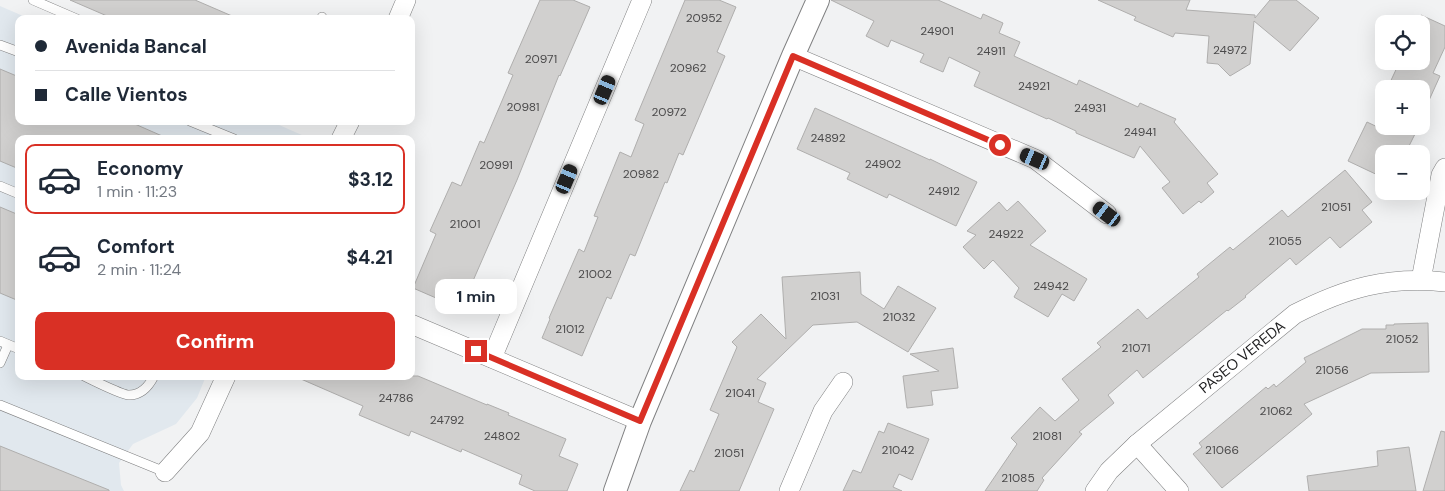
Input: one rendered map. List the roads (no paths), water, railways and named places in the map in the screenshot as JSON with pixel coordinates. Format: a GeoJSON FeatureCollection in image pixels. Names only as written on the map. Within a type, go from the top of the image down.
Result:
{"type":"FeatureCollection","features":[{"type":"Feature","properties":{"kind":"street"},"geometry":{"type":"LineString","coordinates":[[400,15],[406,0]]}},
{"type":"Feature","properties":{"kind":"street"},"geometry":{"type":"LineString","coordinates":[[492,358],[642,0]]}},
{"type":"Feature","properties":{"kind":"street"},"geometry":{"type":"LineString","coordinates":[[615,491],[640,421],[818,0]]}},
{"type":"Feature","properties":{"kind":"street"},"geometry":{"type":"LineString","coordinates":[[793,56],[1035,159],[1107,214]]}},
{"type":"Feature","properties":{"kind":"street"},"geometry":{"type":"LineString","coordinates":[[1421,280],[1441,175],[1445,168]]}},
{"type":"Feature","properties":{"kind":"street","name":"PASEO VEREDA"},"geometry":{"type":"LineString","coordinates":[[1095,491],[1109,471],[1137,444],[1295,314],[1357,288],[1397,281],[1445,282]]}},
{"type":"Feature","properties":{"kind":"street"},"geometry":{"type":"LineString","coordinates":[[415,326],[640,421]]}},
{"type":"Feature","properties":{"kind":"street"},"geometry":{"type":"LineString","coordinates":[[165,472],[200,433],[224,380]]}},
{"type":"Feature","properties":{"kind":"street"},"geometry":{"type":"LineString","coordinates":[[789,491],[823,411],[843,382]]}},
{"type":"Feature","properties":{"kind":"street"},"geometry":{"type":"LineString","coordinates":[[1137,444],[1179,491]]}},
{"type":"Feature","properties":{"kind":"lane"},"geometry":{"type":"LineString","coordinates":[[33,0],[68,15]]}},
{"type":"Feature","properties":{"kind":"lane"},"geometry":{"type":"LineString","coordinates":[[0,45],[15,51]]}},
{"type":"Feature","properties":{"kind":"lane"},"geometry":{"type":"LineString","coordinates":[[200,125],[224,135]]}},
{"type":"Feature","properties":{"kind":"lane"},"geometry":{"type":"LineString","coordinates":[[0,186],[15,192]]}},
{"type":"Feature","properties":{"kind":"lane"},"geometry":{"type":"LineString","coordinates":[[0,363],[4,343]]}},
{"type":"Feature","properties":{"kind":"lane"},"geometry":{"type":"LineString","coordinates":[[93,380],[129,395],[142,392],[152,380]]}},
{"type":"Feature","properties":{"kind":"lane"},"geometry":{"type":"LineString","coordinates":[[0,405],[165,472]]}}]}
